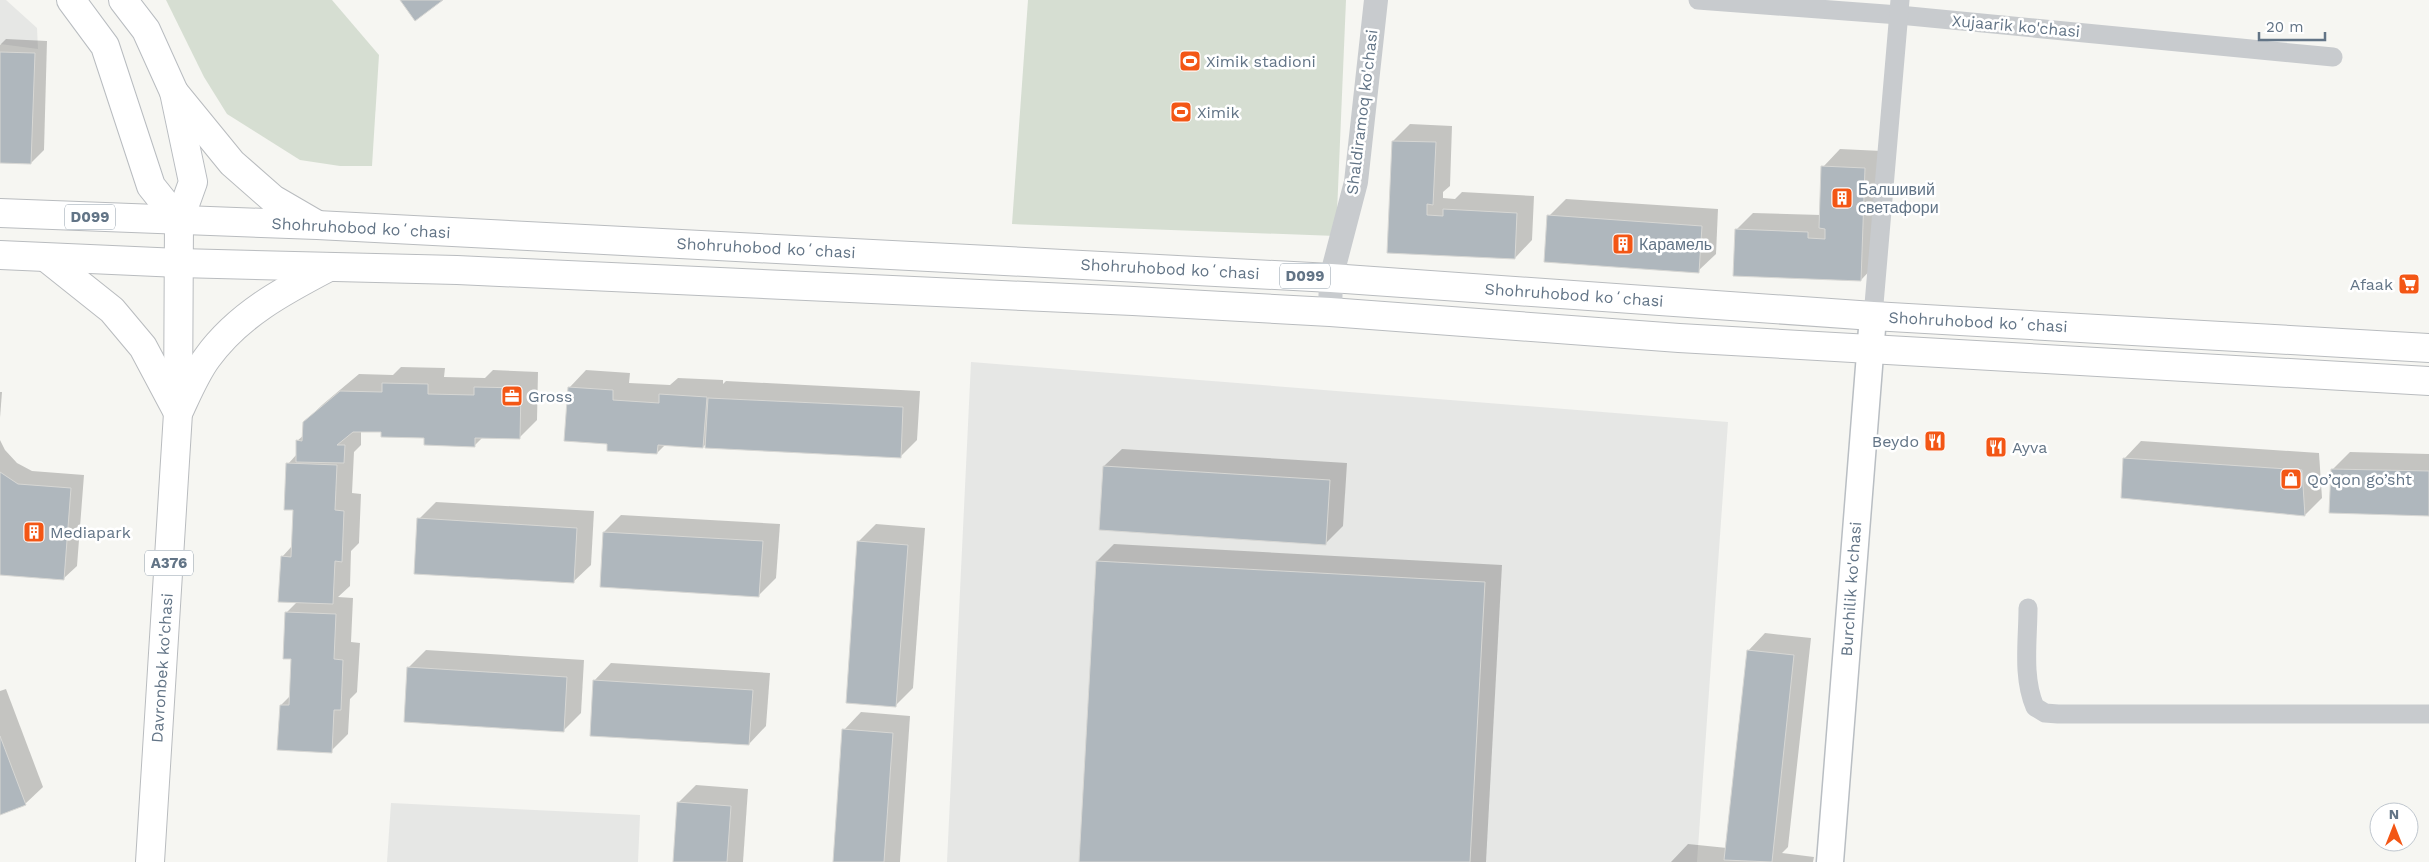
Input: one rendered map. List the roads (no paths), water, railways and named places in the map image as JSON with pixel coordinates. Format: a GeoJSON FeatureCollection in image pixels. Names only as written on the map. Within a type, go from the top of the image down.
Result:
{"type":"FeatureCollection","features":[{"type":"Feature","properties":{"kind":"main road"},"geometry":{"type":"LineString","coordinates":[[71,0],[105,46],[151,186],[179,221]]}},
{"type":"Feature","properties":{"kind":"main road"},"geometry":{"type":"LineString","coordinates":[[123,0],[146,30],[174,92],[232,163],[273,199],[317,225]]}},
{"type":"Feature","properties":{"kind":"main road","name":"Davronbek ko'chasi"},"geometry":{"type":"LineString","coordinates":[[150,862],[178,412],[179,221],[193,182],[174,92]]}},
{"type":"Feature","properties":{"kind":"main road","name":"Shohruhobod koʻchasi"},"geometry":{"type":"LineString","coordinates":[[0,213],[317,225],[1331,278],[1873,316],[2429,348]]}},
{"type":"Feature","properties":{"kind":"main road","name":"Shohruhobod koʻchasi"},"geometry":{"type":"LineString","coordinates":[[0,255],[179,263],[332,266],[968,293],[1330,312],[1679,338],[2429,381]]}},
{"type":"Feature","properties":{"kind":"main road"},"geometry":{"type":"LineString","coordinates":[[48,258],[118,318],[143,347],[178,412]]}},
{"type":"Feature","properties":{"kind":"main road"},"geometry":{"type":"LineString","coordinates":[[178,412],[206,359],[234,326],[280,292],[332,266]]}},
{"type":"Feature","properties":{"kind":"main road","name":"Burchilik ko'chasi"},"geometry":{"type":"LineString","coordinates":[[1830,862],[1873,316]]}},
{"type":"Feature","properties":{"kind":"street","name":"Shaldiramoq ko'chasi"},"geometry":{"type":"LineString","coordinates":[[1330,312],[1331,278],[1356,182],[1376,0]]}},
{"type":"Feature","properties":{"kind":"street","name":"Xujaarik ko'chasi"},"geometry":{"type":"LineString","coordinates":[[1698,0],[1900,8],[2333,57]]}},
{"type":"Feature","properties":{"kind":"street"},"geometry":{"type":"LineString","coordinates":[[1873,316],[1900,8]]}},
{"type":"Feature","properties":{"kind":"street"},"geometry":{"type":"LineString","coordinates":[[2028,608],[2027,679],[2035,708],[2045,713],[2429,714]]}},
{"type":"Feature","properties":{"kind":"place","name":"Ximik stadioni"},"geometry":{"type":"Point","coordinates":[1190,61]}},
{"type":"Feature","properties":{"kind":"place","name":"Ximik"},"geometry":{"type":"Point","coordinates":[1181,112]}},
{"type":"Feature","properties":{"kind":"place","name":"Балшивий светафори"},"geometry":{"type":"Point","coordinates":[1842,198]}},
{"type":"Feature","properties":{"kind":"place","name":"Карамель"},"geometry":{"type":"Point","coordinates":[1623,244]}},
{"type":"Feature","properties":{"kind":"place","name":"Afaak"},"geometry":{"type":"Point","coordinates":[2409,284]}},
{"type":"Feature","properties":{"kind":"place","name":"Gross"},"geometry":{"type":"Point","coordinates":[512,396]}},
{"type":"Feature","properties":{"kind":"place","name":"Beydo"},"geometry":{"type":"Point","coordinates":[1935,441]}},
{"type":"Feature","properties":{"kind":"place","name":"Ayva"},"geometry":{"type":"Point","coordinates":[1996,447]}},
{"type":"Feature","properties":{"kind":"place","name":"Qo’qon go’sht"},"geometry":{"type":"Point","coordinates":[2291,479]}},
{"type":"Feature","properties":{"kind":"place","name":"Mediapark"},"geometry":{"type":"Point","coordinates":[34,532]}}]}
